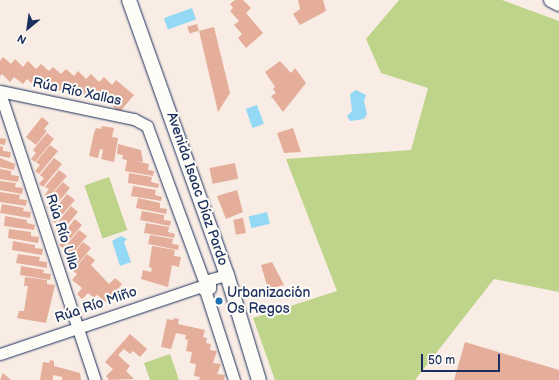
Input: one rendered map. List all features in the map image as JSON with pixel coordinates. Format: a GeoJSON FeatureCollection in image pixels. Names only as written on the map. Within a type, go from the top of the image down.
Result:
{"type":"FeatureCollection","features":[{"type":"Feature","properties":{"kind":"street","name":"Avenida Isaac Díaz Pardo"},"geometry":{"type":"LineString","coordinates":[[129,0],[227,275],[259,380]]}},
{"type":"Feature","properties":{"kind":"street"},"geometry":{"type":"LineString","coordinates":[[550,0],[559,4]]}},
{"type":"Feature","properties":{"kind":"street","name":"Rúa Río Xallas"},"geometry":{"type":"LineString","coordinates":[[0,92],[134,120],[147,126],[205,285]]}},
{"type":"Feature","properties":{"kind":"street","name":"Rúa Río Ulla"},"geometry":{"type":"LineString","coordinates":[[0,92],[95,380]]}},
{"type":"Feature","properties":{"kind":"street","name":"Rúa Río Miño"},"geometry":{"type":"LineString","coordinates":[[0,354],[205,285],[227,275]]}},
{"type":"Feature","properties":{"kind":"street"},"geometry":{"type":"LineString","coordinates":[[205,285],[234,380]]}},
{"type":"Feature","properties":{"kind":"green space"},"geometry":{"type":"Polygon","coordinates":[[[399,0],[502,0],[559,21],[559,292],[494,279],[415,380],[275,380],[253,318],[337,291],[286,159],[411,150],[428,88],[381,73],[366,39],[399,0]]]}},
{"type":"Feature","properties":{"kind":"green space"},"geometry":{"type":"Polygon","coordinates":[[[109,177],[127,230],[103,238],[84,185],[109,177]]]}},
{"type":"Feature","properties":{"kind":"green space"},"geometry":{"type":"Polygon","coordinates":[[[170,354],[179,380],[150,380],[144,363],[170,354]]]}},
{"type":"Feature","properties":{"kind":"water"},"geometry":{"type":"Polygon","coordinates":[[[192,8],[196,19],[168,30],[164,18],[192,8]]]}},
{"type":"Feature","properties":{"kind":"water"},"geometry":{"type":"Polygon","coordinates":[[[356,90],[366,95],[364,101],[367,114],[364,119],[350,121],[347,116],[352,111],[350,94],[356,90]]]}},
{"type":"Feature","properties":{"kind":"water"},"geometry":{"type":"Polygon","coordinates":[[[257,105],[264,124],[253,128],[246,109],[257,105]]]}},
{"type":"Feature","properties":{"kind":"water"},"geometry":{"type":"Polygon","coordinates":[[[267,212],[270,224],[251,228],[249,217],[267,212]]]}},
{"type":"Feature","properties":{"kind":"water"},"geometry":{"type":"Polygon","coordinates":[[[121,236],[127,239],[124,242],[131,262],[120,266],[112,241],[121,236]]]}},
{"type":"Feature","properties":{"kind":"building"},"geometry":{"type":"Polygon","coordinates":[[[235,0],[243,0],[251,8],[246,13],[263,33],[246,48],[238,38],[242,34],[234,25],[239,21],[230,11],[233,8],[230,4],[235,0]]]}},
{"type":"Feature","properties":{"kind":"building"},"geometry":{"type":"Polygon","coordinates":[[[298,0],[323,0],[326,11],[300,25],[293,14],[300,9],[298,0]]]}},
{"type":"Feature","properties":{"kind":"building"},"geometry":{"type":"Polygon","coordinates":[[[197,24],[199,31],[189,33],[187,27],[197,24]]]}},
{"type":"Feature","properties":{"kind":"building"},"geometry":{"type":"Polygon","coordinates":[[[214,27],[230,93],[218,112],[199,31],[214,27]]]}},
{"type":"Feature","properties":{"kind":"building"},"geometry":{"type":"Polygon","coordinates":[[[3,57],[11,64],[15,59],[23,67],[28,61],[36,69],[41,64],[49,71],[53,67],[61,74],[66,69],[74,76],[78,71],[86,79],[91,74],[99,82],[104,77],[112,85],[116,80],[134,95],[119,113],[103,95],[98,99],[90,92],[86,97],[77,89],[73,94],[64,87],[60,91],[52,84],[48,89],[40,82],[35,86],[27,79],[23,84],[14,77],[10,82],[2,74],[0,76],[0,61],[3,57]]]}},
{"type":"Feature","properties":{"kind":"building"},"geometry":{"type":"Polygon","coordinates":[[[280,61],[291,73],[295,68],[306,83],[283,112],[271,96],[276,93],[273,89],[275,87],[265,72],[280,61]]]}},
{"type":"Feature","properties":{"kind":"building"},"geometry":{"type":"Polygon","coordinates":[[[42,117],[49,123],[44,129],[47,131],[36,145],[26,137],[42,117]]]}},
{"type":"Feature","properties":{"kind":"building"},"geometry":{"type":"Polygon","coordinates":[[[102,126],[114,128],[112,137],[118,138],[114,162],[101,159],[103,150],[100,149],[98,158],[89,156],[96,128],[101,129],[102,126]]]}},
{"type":"Feature","properties":{"kind":"building"},"geometry":{"type":"Polygon","coordinates":[[[293,128],[301,152],[284,153],[277,133],[293,128]]]}},
{"type":"Feature","properties":{"kind":"building"},"geometry":{"type":"Polygon","coordinates":[[[47,133],[54,139],[35,162],[31,159],[36,153],[33,150],[47,133]]]}},
{"type":"Feature","properties":{"kind":"building"},"geometry":{"type":"Polygon","coordinates":[[[0,138],[6,139],[5,145],[0,144],[0,138]]]}},
{"type":"Feature","properties":{"kind":"building"},"geometry":{"type":"Polygon","coordinates":[[[118,144],[141,150],[143,162],[135,161],[149,164],[148,170],[154,171],[153,176],[125,171],[127,160],[122,159],[123,155],[117,154],[118,144]]]}},
{"type":"Feature","properties":{"kind":"building"},"geometry":{"type":"Polygon","coordinates":[[[50,145],[58,151],[39,174],[35,171],[40,165],[36,162],[50,145]]]}},
{"type":"Feature","properties":{"kind":"building"},"geometry":{"type":"Polygon","coordinates":[[[0,146],[3,147],[3,151],[11,152],[10,158],[0,156],[0,146]]]}},
{"type":"Feature","properties":{"kind":"building"},"geometry":{"type":"Polygon","coordinates":[[[0,158],[15,164],[14,170],[0,167],[0,158]]]}},
{"type":"Feature","properties":{"kind":"building"},"geometry":{"type":"Polygon","coordinates":[[[54,158],[62,164],[43,187],[39,184],[44,178],[40,175],[54,158]]]}},
{"type":"Feature","properties":{"kind":"building"},"geometry":{"type":"Polygon","coordinates":[[[235,163],[238,179],[213,184],[209,168],[235,163]]]}},
{"type":"Feature","properties":{"kind":"building"},"geometry":{"type":"Polygon","coordinates":[[[0,169],[11,171],[11,175],[19,176],[18,182],[0,179],[0,169]]]}},
{"type":"Feature","properties":{"kind":"building"},"geometry":{"type":"Polygon","coordinates":[[[59,170],[67,176],[47,199],[44,196],[49,189],[45,187],[59,170]]]}},
{"type":"Feature","properties":{"kind":"building"},"geometry":{"type":"Polygon","coordinates":[[[129,173],[152,177],[151,182],[159,184],[158,188],[128,183],[129,173]]]}},
{"type":"Feature","properties":{"kind":"building"},"geometry":{"type":"Polygon","coordinates":[[[0,181],[16,183],[15,187],[23,188],[22,194],[0,190],[0,181]]]}},
{"type":"Feature","properties":{"kind":"building"},"geometry":{"type":"Polygon","coordinates":[[[63,182],[70,188],[51,211],[47,207],[52,201],[49,198],[63,182]]]}},
{"type":"Feature","properties":{"kind":"building"},"geometry":{"type":"Polygon","coordinates":[[[133,186],[156,190],[155,195],[162,197],[161,201],[131,196],[133,186]]]}},
{"type":"Feature","properties":{"kind":"building"},"geometry":{"type":"Polygon","coordinates":[[[237,190],[243,212],[226,219],[217,196],[237,190]]]}},
{"type":"Feature","properties":{"kind":"building"},"geometry":{"type":"Polygon","coordinates":[[[0,192],[20,195],[19,199],[27,200],[26,206],[0,202],[0,192]]]}},
{"type":"Feature","properties":{"kind":"building"},"geometry":{"type":"Polygon","coordinates":[[[67,194],[75,200],[55,223],[51,220],[56,214],[53,211],[67,194]]]}},
{"type":"Feature","properties":{"kind":"building"},"geometry":{"type":"Polygon","coordinates":[[[138,198],[160,203],[160,208],[167,209],[166,214],[136,208],[138,198]]]}},
{"type":"Feature","properties":{"kind":"building"},"geometry":{"type":"Polygon","coordinates":[[[2,204],[24,208],[23,211],[31,212],[30,218],[0,213],[2,204]]]}},
{"type":"Feature","properties":{"kind":"building"},"geometry":{"type":"Polygon","coordinates":[[[71,206],[78,212],[59,235],[55,232],[60,226],[57,223],[71,206]]]}},
{"type":"Feature","properties":{"kind":"building"},"geometry":{"type":"Polygon","coordinates":[[[142,211],[164,215],[164,220],[171,221],[170,226],[140,220],[142,211]]]}},
{"type":"Feature","properties":{"kind":"building"},"geometry":{"type":"Polygon","coordinates":[[[5,216],[27,220],[27,223],[35,225],[34,230],[4,226],[5,216]]]}},
{"type":"Feature","properties":{"kind":"building"},"geometry":{"type":"Polygon","coordinates":[[[243,218],[246,233],[236,235],[233,220],[243,218]]]}},
{"type":"Feature","properties":{"kind":"building"},"geometry":{"type":"Polygon","coordinates":[[[75,219],[82,225],[63,248],[59,245],[65,239],[61,236],[75,219]]]}},
{"type":"Feature","properties":{"kind":"building"},"geometry":{"type":"Polygon","coordinates":[[[146,223],[169,227],[168,232],[175,234],[174,238],[144,233],[146,223]]]}},
{"type":"Feature","properties":{"kind":"building"},"geometry":{"type":"Polygon","coordinates":[[[9,229],[31,232],[31,236],[39,237],[38,243],[8,238],[9,229]]]}},
{"type":"Feature","properties":{"kind":"building"},"geometry":{"type":"Polygon","coordinates":[[[79,230],[87,236],[68,259],[64,256],[69,250],[65,247],[79,230]]]}},
{"type":"Feature","properties":{"kind":"building"},"geometry":{"type":"Polygon","coordinates":[[[150,235],[173,239],[172,244],[179,245],[178,250],[148,244],[150,235]]]}},
{"type":"Feature","properties":{"kind":"building"},"geometry":{"type":"Polygon","coordinates":[[[13,241],[35,245],[35,248],[43,249],[42,255],[12,250],[13,241]]]}},
{"type":"Feature","properties":{"kind":"building"},"geometry":{"type":"Polygon","coordinates":[[[83,242],[91,248],[72,271],[68,268],[73,262],[69,259],[83,242]]]}},
{"type":"Feature","properties":{"kind":"building"},"geometry":{"type":"Polygon","coordinates":[[[152,246],[175,250],[174,256],[181,257],[179,267],[172,265],[168,287],[141,279],[143,270],[151,272],[152,268],[149,267],[152,246]]]}},
{"type":"Feature","properties":{"kind":"building"},"geometry":{"type":"Polygon","coordinates":[[[18,254],[40,257],[39,261],[47,262],[47,268],[16,263],[18,254]]]}},
{"type":"Feature","properties":{"kind":"building"},"geometry":{"type":"Polygon","coordinates":[[[87,254],[95,260],[91,265],[109,284],[115,278],[122,284],[107,303],[97,295],[101,290],[94,298],[88,293],[82,299],[77,294],[82,288],[72,280],[77,274],[73,271],[87,254]]]}},
{"type":"Feature","properties":{"kind":"building"},"geometry":{"type":"Polygon","coordinates":[[[272,262],[284,285],[268,289],[261,265],[272,262]]]}},
{"type":"Feature","properties":{"kind":"building"},"geometry":{"type":"Polygon","coordinates":[[[21,266],[44,270],[43,273],[51,274],[50,280],[20,275],[21,266]]]}},
{"type":"Feature","properties":{"kind":"building"},"geometry":{"type":"Polygon","coordinates":[[[25,277],[47,280],[47,284],[55,285],[46,323],[17,318],[19,311],[24,311],[28,286],[24,286],[25,277]]]}},
{"type":"Feature","properties":{"kind":"building"},"geometry":{"type":"Polygon","coordinates":[[[174,318],[179,319],[178,324],[205,330],[203,337],[207,338],[206,343],[211,344],[210,350],[217,351],[213,363],[221,364],[217,374],[225,375],[224,380],[199,380],[200,377],[194,376],[196,364],[190,363],[192,352],[186,351],[188,340],[185,339],[186,335],[176,333],[171,349],[161,347],[167,319],[173,320],[174,318]]]}},
{"type":"Feature","properties":{"kind":"building"},"geometry":{"type":"Polygon","coordinates":[[[130,334],[147,349],[140,357],[133,351],[130,354],[124,349],[118,355],[130,366],[126,371],[134,379],[109,380],[106,376],[113,369],[105,362],[130,334]]]}},
{"type":"Feature","properties":{"kind":"building"},"geometry":{"type":"Polygon","coordinates":[[[465,342],[559,370],[559,380],[454,380],[465,342]]]}},
{"type":"Feature","properties":{"kind":"building"},"geometry":{"type":"Polygon","coordinates":[[[50,360],[54,361],[54,366],[80,373],[81,380],[62,380],[62,377],[53,375],[53,380],[40,380],[43,362],[49,363],[50,360]]]}},
{"type":"Feature","properties":{"kind":"building"},"geometry":{"type":"Polygon","coordinates":[[[3,373],[11,380],[0,380],[3,373]]]}},
{"type":"Feature","properties":{"kind":"place","name":"Urbanización Os Regos"},"geometry":{"type":"Point","coordinates":[219,301]}}]}
